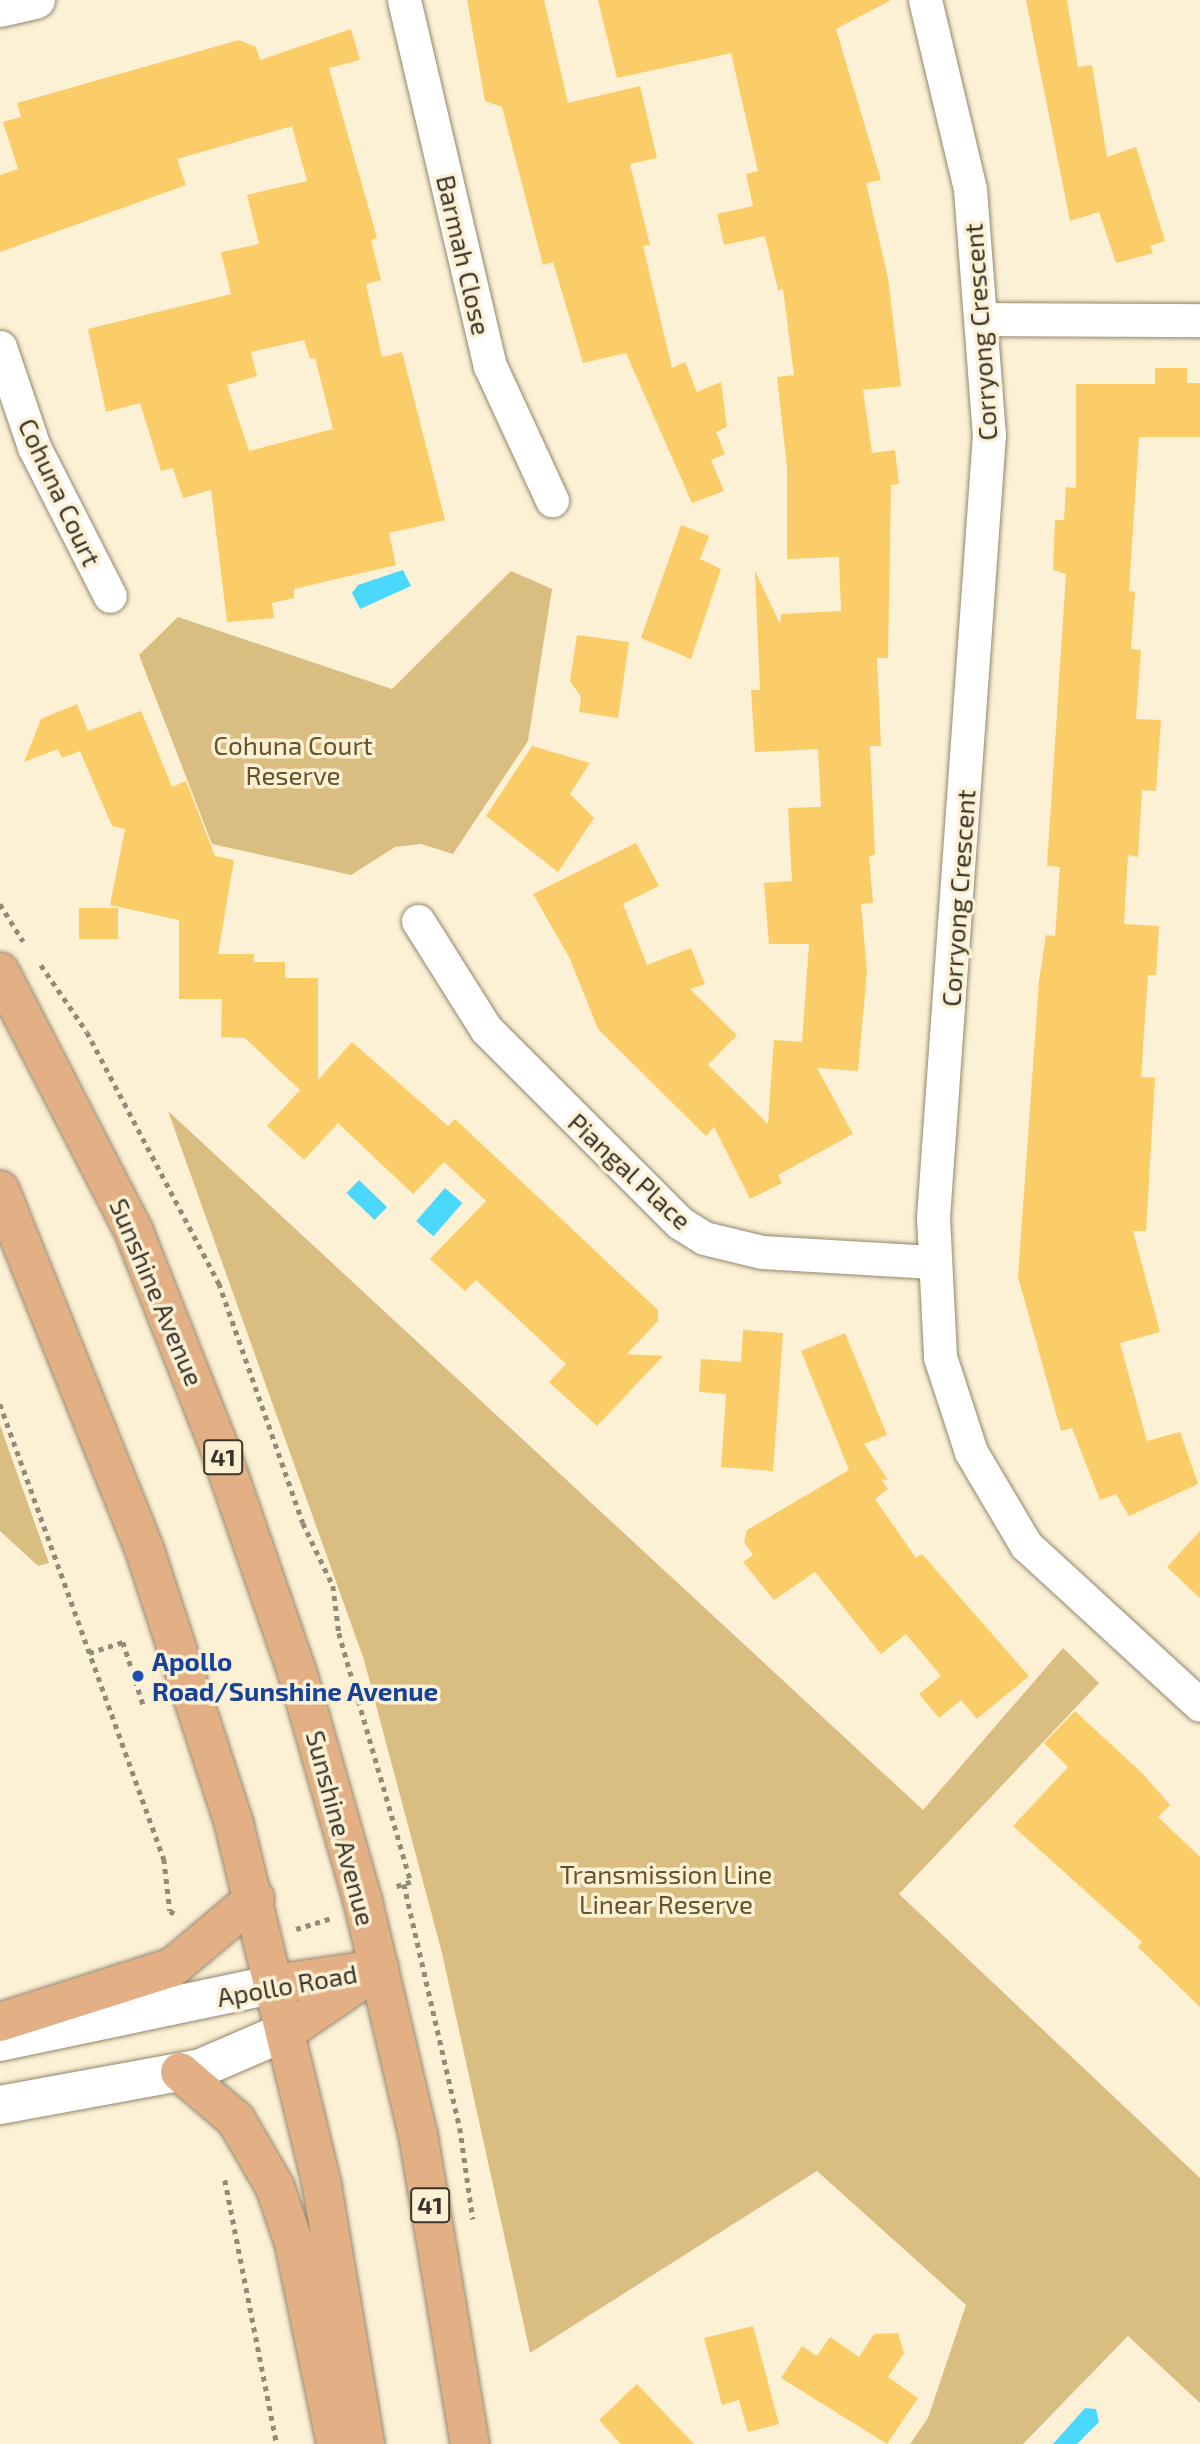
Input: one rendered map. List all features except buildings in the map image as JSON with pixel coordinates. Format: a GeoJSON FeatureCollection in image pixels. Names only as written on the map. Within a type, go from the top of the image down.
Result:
{"type":"FeatureCollection","features":[{"type":"Feature","properties":{"kind":"main road","name":"Sunshine Avenue"},"geometry":{"type":"LineString","coordinates":[[0,972],[106,1172],[185,1355],[298,1675],[379,1968],[418,2134],[470,2444]]}},
{"type":"Feature","properties":{"kind":"main road"},"geometry":{"type":"LineString","coordinates":[[0,1190],[62,1333],[167,1611],[255,1898],[342,2288],[365,2444]]}},
{"type":"Feature","properties":{"kind":"main road"},"geometry":{"type":"LineString","coordinates":[[0,2022],[173,1967],[255,1898]]}},
{"type":"Feature","properties":{"kind":"main road","name":"Apollo Road"},"geometry":{"type":"LineString","coordinates":[[275,1983],[379,1968]]}},
{"type":"Feature","properties":{"kind":"main road","name":"Apollo Road"},"geometry":{"type":"LineString","coordinates":[[286,2031],[379,1968]]}},
{"type":"Feature","properties":{"kind":"main road"},"geometry":{"type":"LineString","coordinates":[[180,2072],[236,2120],[275,2188],[294,2243],[336,2444]]}},
{"type":"Feature","properties":{"kind":"street"},"geometry":{"type":"LineString","coordinates":[[0,8],[36,0]]}},
{"type":"Feature","properties":{"kind":"street","name":"Barmah Close"},"geometry":{"type":"LineString","coordinates":[[404,0],[490,366],[552,500]]}},
{"type":"Feature","properties":{"kind":"street","name":"Corryong Crescent"},"geometry":{"type":"LineString","coordinates":[[925,0],[970,190],[982,319],[988,458],[932,1262],[940,1357],[953,1407],[998,1499],[1026,1545],[1068,1589],[1200,1705]]}},
{"type":"Feature","properties":{"kind":"street"},"geometry":{"type":"LineString","coordinates":[[982,319],[1200,320]]}},
{"type":"Feature","properties":{"kind":"street","name":"Cohuna Court"},"geometry":{"type":"LineString","coordinates":[[0,347],[34,447],[110,596]]}},
{"type":"Feature","properties":{"kind":"street","name":"Piangal Place"},"geometry":{"type":"LineString","coordinates":[[418,921],[486,1029],[680,1223],[704,1238],[762,1252],[932,1262]]}},
{"type":"Feature","properties":{"kind":"street","name":"Apollo Road"},"geometry":{"type":"LineString","coordinates":[[0,2042],[275,1983]]}},
{"type":"Feature","properties":{"kind":"street","name":"Apollo Road"},"geometry":{"type":"LineString","coordinates":[[0,2105],[180,2072],[245,2054],[286,2031]]}},
{"type":"Feature","properties":{"kind":"path"},"geometry":{"type":"LineString","coordinates":[[0,1404],[164,1859],[170,1911]]}},
{"type":"Feature","properties":{"kind":"path"},"geometry":{"type":"LineString","coordinates":[[89,1653],[123,1642],[144,1707]]}},
{"type":"Feature","properties":{"kind":"path"},"geometry":{"type":"LineString","coordinates":[[287,1931],[323,1922]]}},
{"type":"Feature","properties":{"kind":"path"},"geometry":{"type":"LineString","coordinates":[[221,2166],[277,2444]]}},
{"type":"Feature","properties":{"kind":"green space","name":"Cohuna Court Reserve"},"geometry":{"type":"Polygon","coordinates":[[[511,571],[552,589],[528,741],[453,854],[421,844],[395,847],[351,875],[212,844],[139,655],[178,617],[392,689],[511,571]]]}},
{"type":"Feature","properties":{"kind":"green space","name":"Transmission Line Linear Reserve"},"geometry":{"type":"Polygon","coordinates":[[[168,1111],[923,1810],[1063,1648],[1099,1683],[899,1894],[1200,2178],[1200,2403],[1128,2336],[1023,2444],[910,2444],[928,2418],[966,2305],[817,2171],[530,2353],[442,1953],[364,1660],[168,1111]]]}},
{"type":"Feature","properties":{"kind":"green space"},"geometry":{"type":"Polygon","coordinates":[[[0,1425],[49,1563],[38,1566],[0,1531],[0,1425]]]}},
{"type":"Feature","properties":{"kind":"water"},"geometry":{"type":"Polygon","coordinates":[[[403,570],[411,586],[360,609],[352,593],[358,585],[403,570]]]}},
{"type":"Feature","properties":{"kind":"water"},"geometry":{"type":"Polygon","coordinates":[[[359,1180],[387,1207],[375,1220],[346,1193],[359,1180]]]}},
{"type":"Feature","properties":{"kind":"water"},"geometry":{"type":"Polygon","coordinates":[[[445,1188],[462,1203],[433,1236],[416,1221],[445,1188]]]}},
{"type":"Feature","properties":{"kind":"water"},"geometry":{"type":"Polygon","coordinates":[[[1085,2408],[1096,2409],[1099,2422],[1077,2444],[1053,2444],[1085,2408]]]}},
{"type":"Feature","properties":{"kind":"place","name":"Apollo Road/Sunshine Avenue"},"geometry":{"type":"Point","coordinates":[138,1676]}}]}
